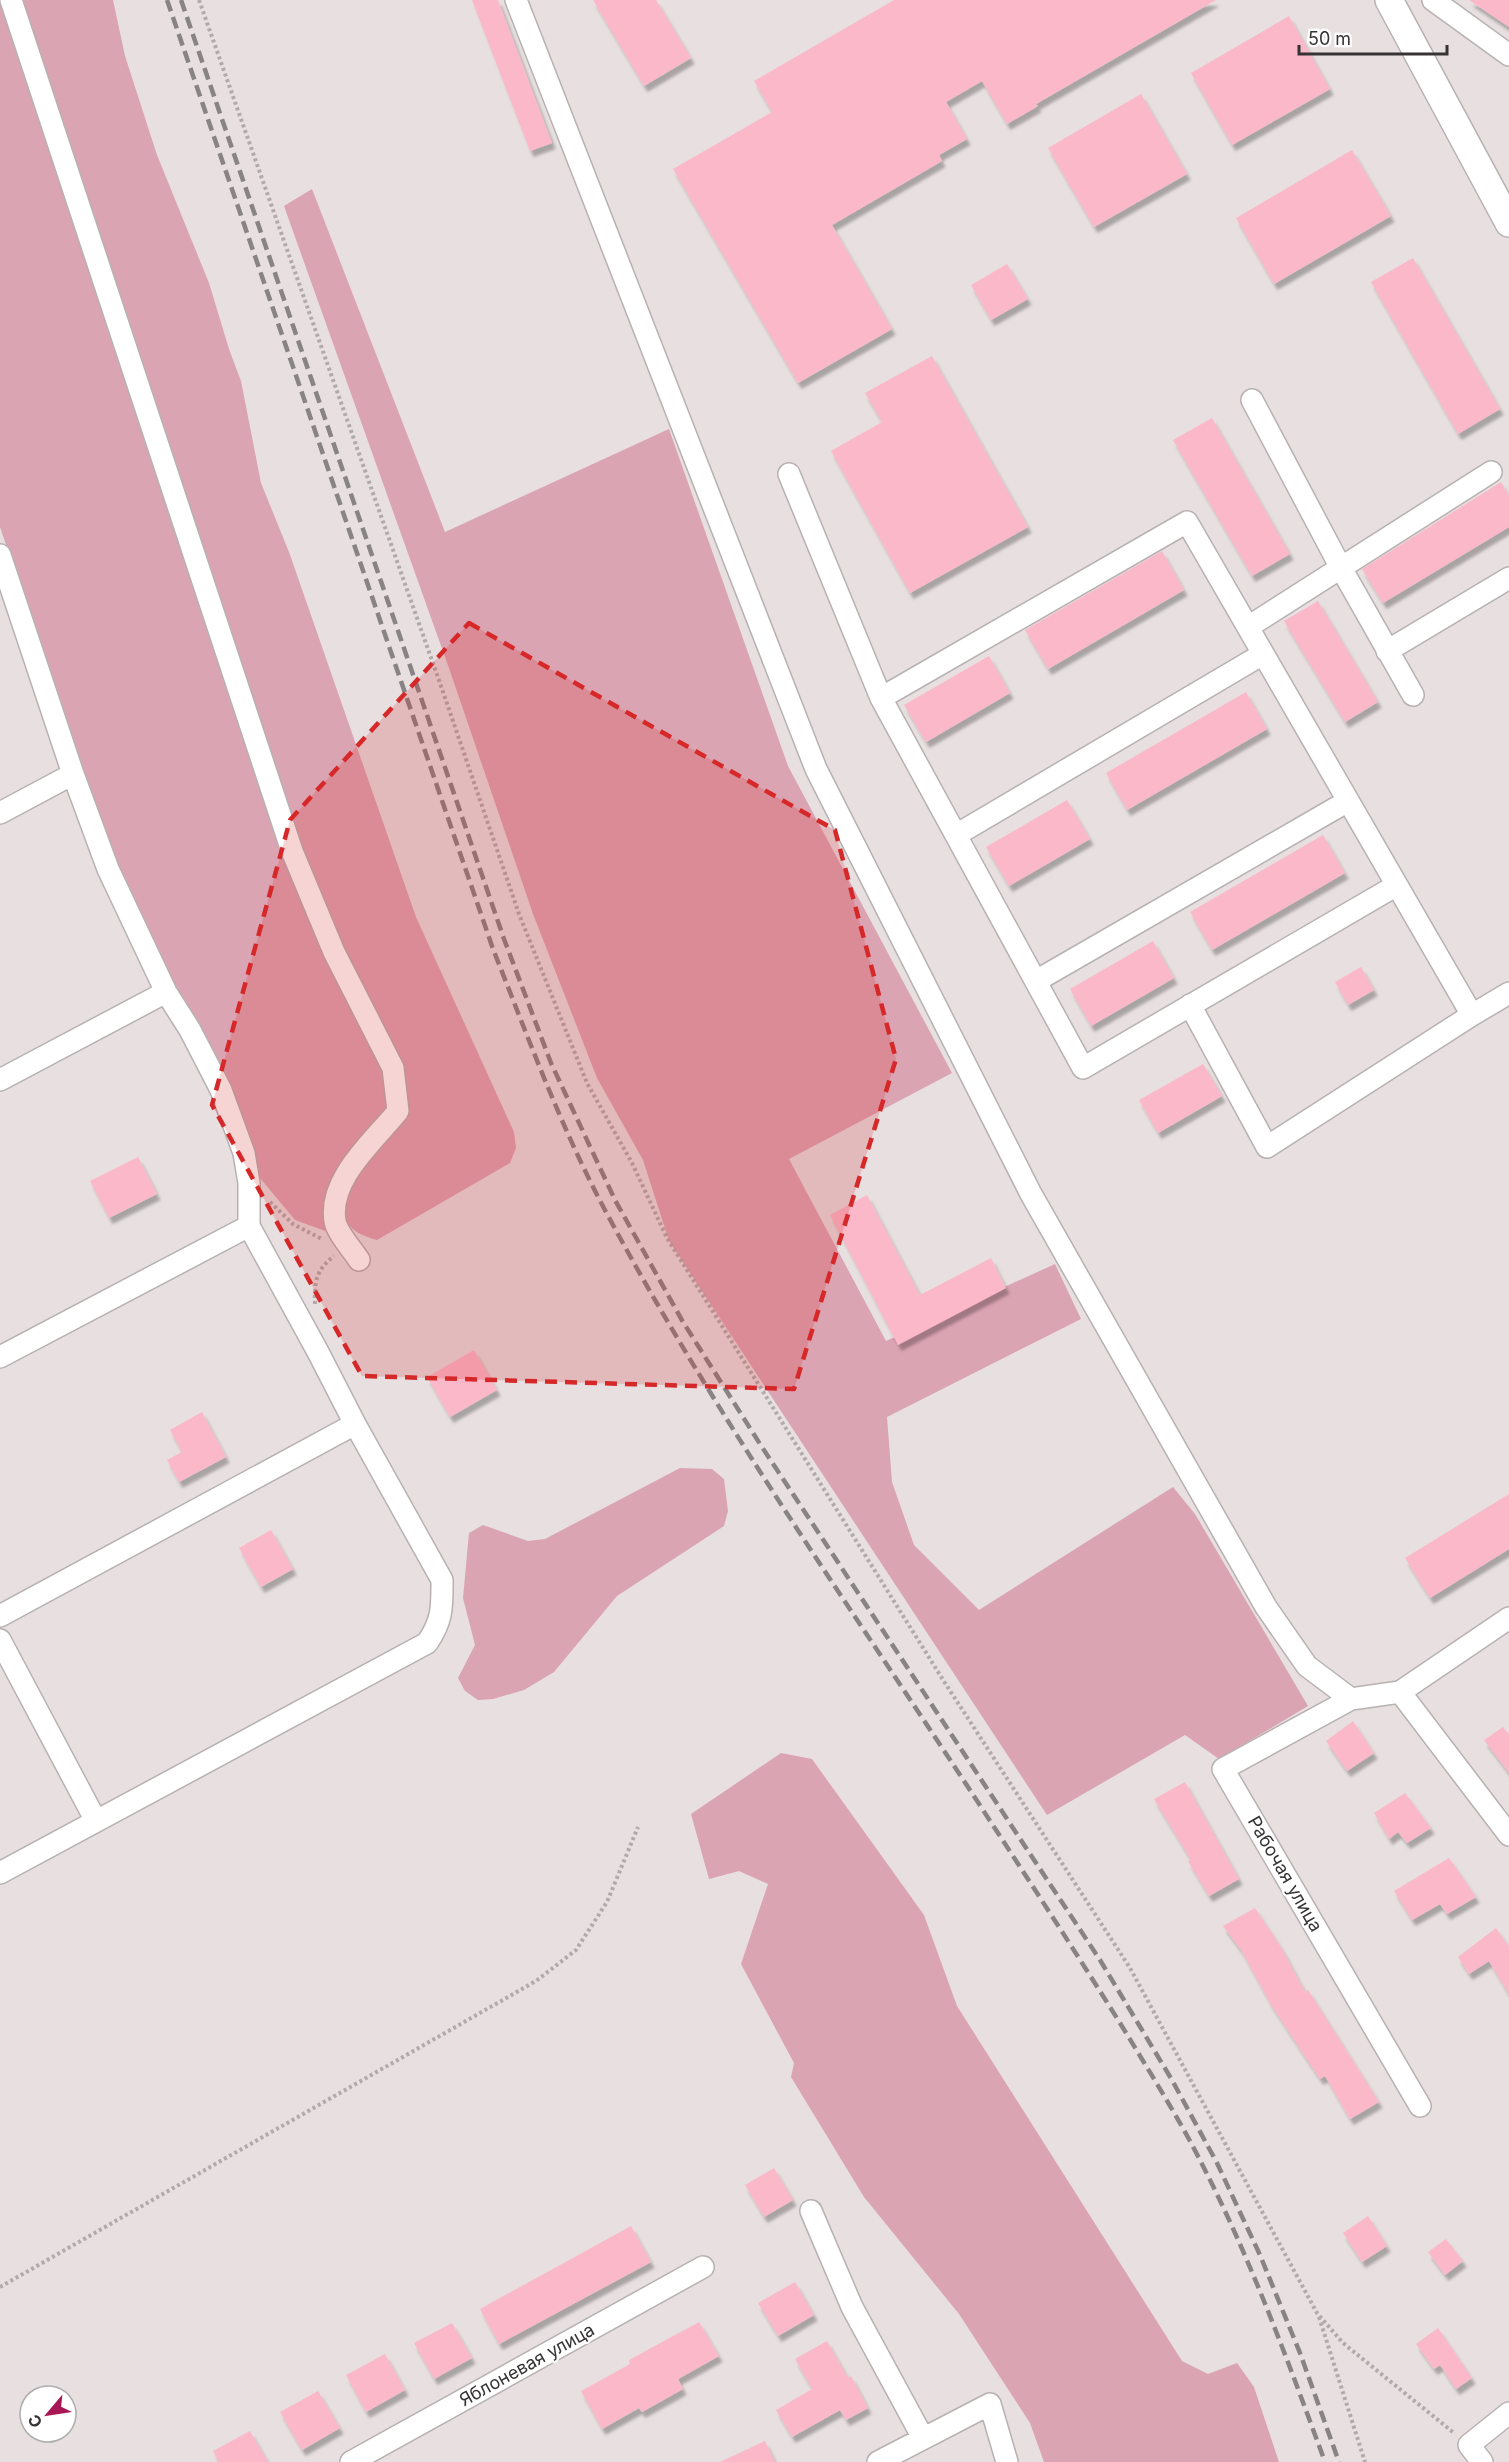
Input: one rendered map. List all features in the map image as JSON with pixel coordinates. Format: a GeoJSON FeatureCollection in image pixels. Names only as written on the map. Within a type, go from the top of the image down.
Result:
{"type":"FeatureCollection","features":[{"type":"Feature","properties":{"kind":"main road"},"geometry":{"type":"LineString","coordinates":[[1398,3],[1509,223]]}},
{"type":"Feature","properties":{"kind":"street"},"geometry":{"type":"LineString","coordinates":[[11,0],[292,851],[334,952],[393,1068],[398,1111],[341,1181],[334,1200],[335,1223],[354,1252]]}},
{"type":"Feature","properties":{"kind":"street"},"geometry":{"type":"LineString","coordinates":[[516,0],[816,769],[1031,1194],[1266,1607],[1307,1666],[1351,1699],[1400,1692],[1509,1618]]}},
{"type":"Feature","properties":{"kind":"street"},"geometry":{"type":"LineString","coordinates":[[1433,0],[1509,55]]}},
{"type":"Feature","properties":{"kind":"street"},"geometry":{"type":"LineString","coordinates":[[1252,400],[1341,568],[1413,695]]}},
{"type":"Feature","properties":{"kind":"street"},"geometry":{"type":"LineString","coordinates":[[1248,627],[1491,472]]}},
{"type":"Feature","properties":{"kind":"street"},"geometry":{"type":"LineString","coordinates":[[789,474],[881,698],[1083,1068],[1397,885]]}},
{"type":"Feature","properties":{"kind":"street"},"geometry":{"type":"LineString","coordinates":[[881,698],[1187,522],[1472,1015]]}},
{"type":"Feature","properties":{"kind":"street"},"geometry":{"type":"LineString","coordinates":[[0,558],[73,774],[108,869],[166,992],[190,1030],[221,1090],[244,1153],[249,1183],[249,1226],[442,1580],[442,1607],[438,1627],[427,1643],[0,1873]]}},
{"type":"Feature","properties":{"kind":"street"},"geometry":{"type":"LineString","coordinates":[[1388,651],[1509,578]]}},
{"type":"Feature","properties":{"kind":"street"},"geometry":{"type":"LineString","coordinates":[[957,836],[1263,654]]}},
{"type":"Feature","properties":{"kind":"street"},"geometry":{"type":"LineString","coordinates":[[0,813],[73,774]]}},
{"type":"Feature","properties":{"kind":"street"},"geometry":{"type":"LineString","coordinates":[[1036,981],[1348,801]]}},
{"type":"Feature","properties":{"kind":"street"},"geometry":{"type":"LineString","coordinates":[[0,1080],[166,992]]}},
{"type":"Feature","properties":{"kind":"street"},"geometry":{"type":"LineString","coordinates":[[1190,1005],[1267,1147],[1509,993]]}},
{"type":"Feature","properties":{"kind":"street"},"geometry":{"type":"LineString","coordinates":[[0,1357],[249,1226]]}},
{"type":"Feature","properties":{"kind":"street"},"geometry":{"type":"LineString","coordinates":[[0,1616],[355,1424]]}},
{"type":"Feature","properties":{"kind":"street"},"geometry":{"type":"LineString","coordinates":[[0,1640],[96,1821]]}},
{"type":"Feature","properties":{"kind":"street"},"geometry":{"type":"LineString","coordinates":[[1400,1692],[1509,1835]]}},
{"type":"Feature","properties":{"kind":"street","name":"Рабочая улица"},"geometry":{"type":"LineString","coordinates":[[1351,1699],[1223,1769],[1420,2106]]}},
{"type":"Feature","properties":{"kind":"street"},"geometry":{"type":"LineString","coordinates":[[811,2211],[852,2307],[923,2438]]}},
{"type":"Feature","properties":{"kind":"street","name":"Яблоневая улица"},"geometry":{"type":"LineString","coordinates":[[351,2462],[703,2267]]}},
{"type":"Feature","properties":{"kind":"street"},"geometry":{"type":"LineString","coordinates":[[878,2462],[990,2404],[1007,2462]]}},
{"type":"Feature","properties":{"kind":"street"},"geometry":{"type":"LineString","coordinates":[[1482,2462],[1469,2445],[1509,2414]]}},
{"type":"Feature","properties":{"kind":"path"},"geometry":{"type":"LineString","coordinates":[[199,0],[519,914],[587,1083],[632,1163],[667,1238],[945,1683],[1130,1968],[1317,2313],[1365,2462]]}},
{"type":"Feature","properties":{"kind":"path"},"geometry":{"type":"LineString","coordinates":[[249,1183],[293,1224],[318,1238],[354,1252]]}},
{"type":"Feature","properties":{"kind":"path"},"geometry":{"type":"LineString","coordinates":[[315,1305],[314,1287],[317,1273],[324,1264],[354,1252]]}},
{"type":"Feature","properties":{"kind":"path"},"geometry":{"type":"LineString","coordinates":[[0,2287],[536,1981],[576,1950],[607,1902],[638,1827]]}},
{"type":"Feature","properties":{"kind":"path"},"geometry":{"type":"LineString","coordinates":[[1317,2313],[1343,2343],[1469,2445]]}},
{"type":"Feature","properties":{"kind":"highlighted area"},"geometry":{"type":"Polygon","coordinates":[[[469,623],[835,830],[896,1059],[794,1389],[362,1376],[212,1105],[290,820],[469,623]]]}},
{"type":"Feature","properties":{"kind":"shaded area"},"geometry":{"type":"Polygon","coordinates":[[[0,0],[113,0],[125,56],[157,155],[209,283],[241,381],[261,483],[289,552],[416,917],[514,1132],[516,1148],[510,1163],[377,1240],[351,1227],[338,1200],[325,1231],[295,1220],[260,1178],[177,990],[116,870],[0,527],[0,0]]]}},
{"type":"Feature","properties":{"kind":"shaded area"},"geometry":{"type":"Polygon","coordinates":[[[312,189],[445,532],[669,429],[788,766],[952,1073],[789,1159],[886,1341],[1055,1264],[1081,1319],[887,1417],[892,1482],[914,1545],[979,1610],[1173,1487],[1195,1514],[1308,1706],[1219,1759],[1185,1735],[1047,1815],[669,1241],[643,1160],[597,1078],[533,914],[450,671],[284,206],[312,189]]]}},
{"type":"Feature","properties":{"kind":"shaded area"},"geometry":{"type":"Polygon","coordinates":[[[680,1468],[712,1469],[724,1479],[728,1511],[724,1526],[617,1596],[554,1672],[524,1690],[493,1699],[478,1700],[465,1691],[458,1678],[475,1645],[463,1598],[469,1533],[483,1525],[528,1541],[545,1539],[680,1468]]]}},
{"type":"Feature","properties":{"kind":"shaded area"},"geometry":{"type":"Polygon","coordinates":[[[781,1753],[812,1759],[924,1915],[957,2006],[1182,2361],[1208,2374],[1237,2363],[1254,2387],[1279,2462],[1044,2462],[1030,2423],[959,2314],[864,2197],[791,2077],[794,2063],[741,1964],[768,1884],[739,1871],[709,1879],[691,1814],[781,1753]]]}},
{"type":"Feature","properties":{"kind":"building"},"geometry":{"type":"Polygon","coordinates":[[[472,0],[498,0],[552,143],[530,151],[472,0]]]}},
{"type":"Feature","properties":{"kind":"building"},"geometry":{"type":"Polygon","coordinates":[[[593,0],[656,0],[691,58],[644,86],[593,0]]]}},
{"type":"Feature","properties":{"kind":"building"},"geometry":{"type":"Polygon","coordinates":[[[894,0],[1216,0],[1036,104],[1038,106],[1007,124],[982,81],[946,102],[967,139],[939,155],[942,161],[832,225],[892,329],[798,383],[673,169],[772,112],[754,81],[894,0]]]}},
{"type":"Feature","properties":{"kind":"building"},"geometry":{"type":"Polygon","coordinates":[[[1469,0],[1509,0],[1509,27],[1469,0]]]}},
{"type":"Feature","properties":{"kind":"building"},"geometry":{"type":"Polygon","coordinates":[[[1289,16],[1330,89],[1232,145],[1191,73],[1289,16]]]}},
{"type":"Feature","properties":{"kind":"building"},"geometry":{"type":"Polygon","coordinates":[[[1141,94],[1187,174],[1094,227],[1048,148],[1141,94]]]}},
{"type":"Feature","properties":{"kind":"building"},"geometry":{"type":"Polygon","coordinates":[[[1352,150],[1391,216],[1274,284],[1236,218],[1352,150]]]}},
{"type":"Feature","properties":{"kind":"building"},"geometry":{"type":"Polygon","coordinates":[[[1413,258],[1500,409],[1458,434],[1371,282],[1413,258]]]}},
{"type":"Feature","properties":{"kind":"building"},"geometry":{"type":"Polygon","coordinates":[[[1007,264],[1028,299],[991,320],[971,285],[1007,264]]]}},
{"type":"Feature","properties":{"kind":"building"},"geometry":{"type":"Polygon","coordinates":[[[932,356],[1028,527],[910,593],[831,451],[882,422],[865,393],[932,356]]]}},
{"type":"Feature","properties":{"kind":"building"},"geometry":{"type":"Polygon","coordinates":[[[1212,418],[1290,554],[1252,576],[1173,440],[1212,418]]]}},
{"type":"Feature","properties":{"kind":"building"},"geometry":{"type":"Polygon","coordinates":[[[1501,482],[1509,496],[1509,527],[1383,603],[1362,569],[1501,482]]]}},
{"type":"Feature","properties":{"kind":"building"},"geometry":{"type":"Polygon","coordinates":[[[1162,551],[1184,590],[1048,669],[1025,630],[1162,551]]]}},
{"type":"Feature","properties":{"kind":"building"},"geometry":{"type":"Polygon","coordinates":[[[1318,601],[1378,702],[1345,722],[1284,621],[1318,601]]]}},
{"type":"Feature","properties":{"kind":"building"},"geometry":{"type":"Polygon","coordinates":[[[989,656],[1010,693],[926,742],[904,705],[989,656]]]}},
{"type":"Feature","properties":{"kind":"building"},"geometry":{"type":"Polygon","coordinates":[[[1246,692],[1267,729],[1127,810],[1106,773],[1246,692]]]}},
{"type":"Feature","properties":{"kind":"building"},"geometry":{"type":"Polygon","coordinates":[[[1067,800],[1090,839],[1009,886],[986,847],[1067,800]]]}},
{"type":"Feature","properties":{"kind":"building"},"geometry":{"type":"Polygon","coordinates":[[[1323,835],[1345,873],[1212,950],[1190,912],[1323,835]]]}},
{"type":"Feature","properties":{"kind":"building"},"geometry":{"type":"Polygon","coordinates":[[[1153,941],[1174,978],[1091,1026],[1070,989],[1153,941]]]}},
{"type":"Feature","properties":{"kind":"building"},"geometry":{"type":"Polygon","coordinates":[[[1361,967],[1374,990],[1348,1005],[1335,982],[1361,967]]]}},
{"type":"Feature","properties":{"kind":"building"},"geometry":{"type":"Polygon","coordinates":[[[1203,1064],[1222,1096],[1158,1133],[1139,1100],[1203,1064]]]}},
{"type":"Feature","properties":{"kind":"building"},"geometry":{"type":"Polygon","coordinates":[[[138,1157],[157,1194],[109,1218],[90,1181],[138,1157]]]}},
{"type":"Feature","properties":{"kind":"building"},"geometry":{"type":"Polygon","coordinates":[[[867,1195],[920,1295],[991,1258],[1006,1288],[898,1345],[830,1215],[867,1195]]]}},
{"type":"Feature","properties":{"kind":"building"},"geometry":{"type":"Polygon","coordinates":[[[474,1350],[497,1390],[450,1417],[427,1377],[474,1350]]]}},
{"type":"Feature","properties":{"kind":"building"},"geometry":{"type":"Polygon","coordinates":[[[202,1412],[226,1457],[179,1482],[167,1460],[182,1452],[170,1430],[202,1412]]]}},
{"type":"Feature","properties":{"kind":"building"},"geometry":{"type":"Polygon","coordinates":[[[1509,1494],[1509,1549],[1430,1598],[1405,1558],[1509,1494]]]}},
{"type":"Feature","properties":{"kind":"building"},"geometry":{"type":"Polygon","coordinates":[[[271,1530],[293,1569],[261,1587],[239,1548],[271,1530]]]}},
{"type":"Feature","properties":{"kind":"building"},"geometry":{"type":"Polygon","coordinates":[[[1353,1721],[1374,1753],[1347,1771],[1326,1741],[1353,1721]]]}},
{"type":"Feature","properties":{"kind":"building"},"geometry":{"type":"Polygon","coordinates":[[[1503,1727],[1509,1735],[1509,1773],[1484,1740],[1503,1727]]]}},
{"type":"Feature","properties":{"kind":"building"},"geometry":{"type":"Polygon","coordinates":[[[1185,1782],[1239,1879],[1209,1896],[1188,1861],[1191,1860],[1154,1799],[1185,1782]]]}},
{"type":"Feature","properties":{"kind":"building"},"geometry":{"type":"Polygon","coordinates":[[[1405,1793],[1431,1828],[1407,1843],[1398,1832],[1389,1839],[1374,1813],[1405,1793]]]}},
{"type":"Feature","properties":{"kind":"building"},"geometry":{"type":"Polygon","coordinates":[[[1449,1858],[1476,1897],[1447,1914],[1440,1904],[1412,1920],[1394,1891],[1449,1858]]]}},
{"type":"Feature","properties":{"kind":"building"},"geometry":{"type":"Polygon","coordinates":[[[1255,1908],[1282,1949],[1305,1992],[1308,1990],[1379,2102],[1350,2119],[1325,2076],[1320,2079],[1302,2052],[1270,2003],[1241,1950],[1223,1926],[1255,1908]]]}},
{"type":"Feature","properties":{"kind":"building"},"geometry":{"type":"Polygon","coordinates":[[[1496,1928],[1509,1947],[1509,1995],[1489,1961],[1469,1974],[1458,1957],[1496,1928]]]}},
{"type":"Feature","properties":{"kind":"building"},"geometry":{"type":"Polygon","coordinates":[[[774,2168],[793,2200],[764,2217],[745,2185],[774,2168]]]}},
{"type":"Feature","properties":{"kind":"building"},"geometry":{"type":"Polygon","coordinates":[[[1368,2216],[1387,2246],[1362,2262],[1343,2233],[1368,2216]]]}},
{"type":"Feature","properties":{"kind":"building"},"geometry":{"type":"Polygon","coordinates":[[[631,2226],[651,2262],[499,2344],[480,2309],[631,2226]]]}},
{"type":"Feature","properties":{"kind":"building"},"geometry":{"type":"Polygon","coordinates":[[[1446,2239],[1463,2261],[1445,2275],[1428,2252],[1446,2239]]]}},
{"type":"Feature","properties":{"kind":"building"},"geometry":{"type":"Polygon","coordinates":[[[795,2282],[814,2315],[778,2336],[758,2303],[795,2282]]]}},
{"type":"Feature","properties":{"kind":"building"},"geometry":{"type":"Polygon","coordinates":[[[699,2322],[719,2356],[678,2379],[683,2389],[642,2412],[639,2408],[602,2429],[581,2391],[630,2364],[629,2360],[699,2322]]]}},
{"type":"Feature","properties":{"kind":"building"},"geometry":{"type":"Polygon","coordinates":[[[452,2323],[472,2358],[434,2379],[414,2343],[452,2323]]]}},
{"type":"Feature","properties":{"kind":"building"},"geometry":{"type":"Polygon","coordinates":[[[1438,2328],[1472,2378],[1456,2389],[1440,2365],[1434,2369],[1416,2344],[1438,2328]]]}},
{"type":"Feature","properties":{"kind":"building"},"geometry":{"type":"Polygon","coordinates":[[[827,2341],[848,2378],[851,2376],[868,2408],[846,2420],[840,2410],[792,2437],[776,2410],[812,2389],[795,2359],[827,2341]]]}},
{"type":"Feature","properties":{"kind":"building"},"geometry":{"type":"Polygon","coordinates":[[[385,2354],[405,2390],[366,2412],[346,2375],[385,2354]]]}},
{"type":"Feature","properties":{"kind":"building"},"geometry":{"type":"Polygon","coordinates":[[[318,2391],[340,2428],[302,2450],[280,2412],[318,2391]]]}},
{"type":"Feature","properties":{"kind":"building"},"geometry":{"type":"Polygon","coordinates":[[[250,2431],[268,2462],[219,2462],[213,2451],[250,2431]]]}},
{"type":"Feature","properties":{"kind":"building"},"geometry":{"type":"Polygon","coordinates":[[[765,2441],[775,2462],[720,2462],[765,2441]]]}},
{"type":"Feature","properties":{"kind":"railway"},"geometry":{"type":"LineString","coordinates":[[167,0],[493,949],[574,1148],[606,1212],[690,1360],[827,1575],[1049,1911],[1178,2120],[1223,2207],[1255,2279],[1325,2462]]}},
{"type":"Feature","properties":{"kind":"railway"},"geometry":{"type":"LineString","coordinates":[[181,0],[504,939],[551,1063],[615,1200],[683,1322],[760,1444],[1100,1960],[1172,2080],[1217,2163],[1260,2255],[1300,2353],[1339,2462]]}}]}
